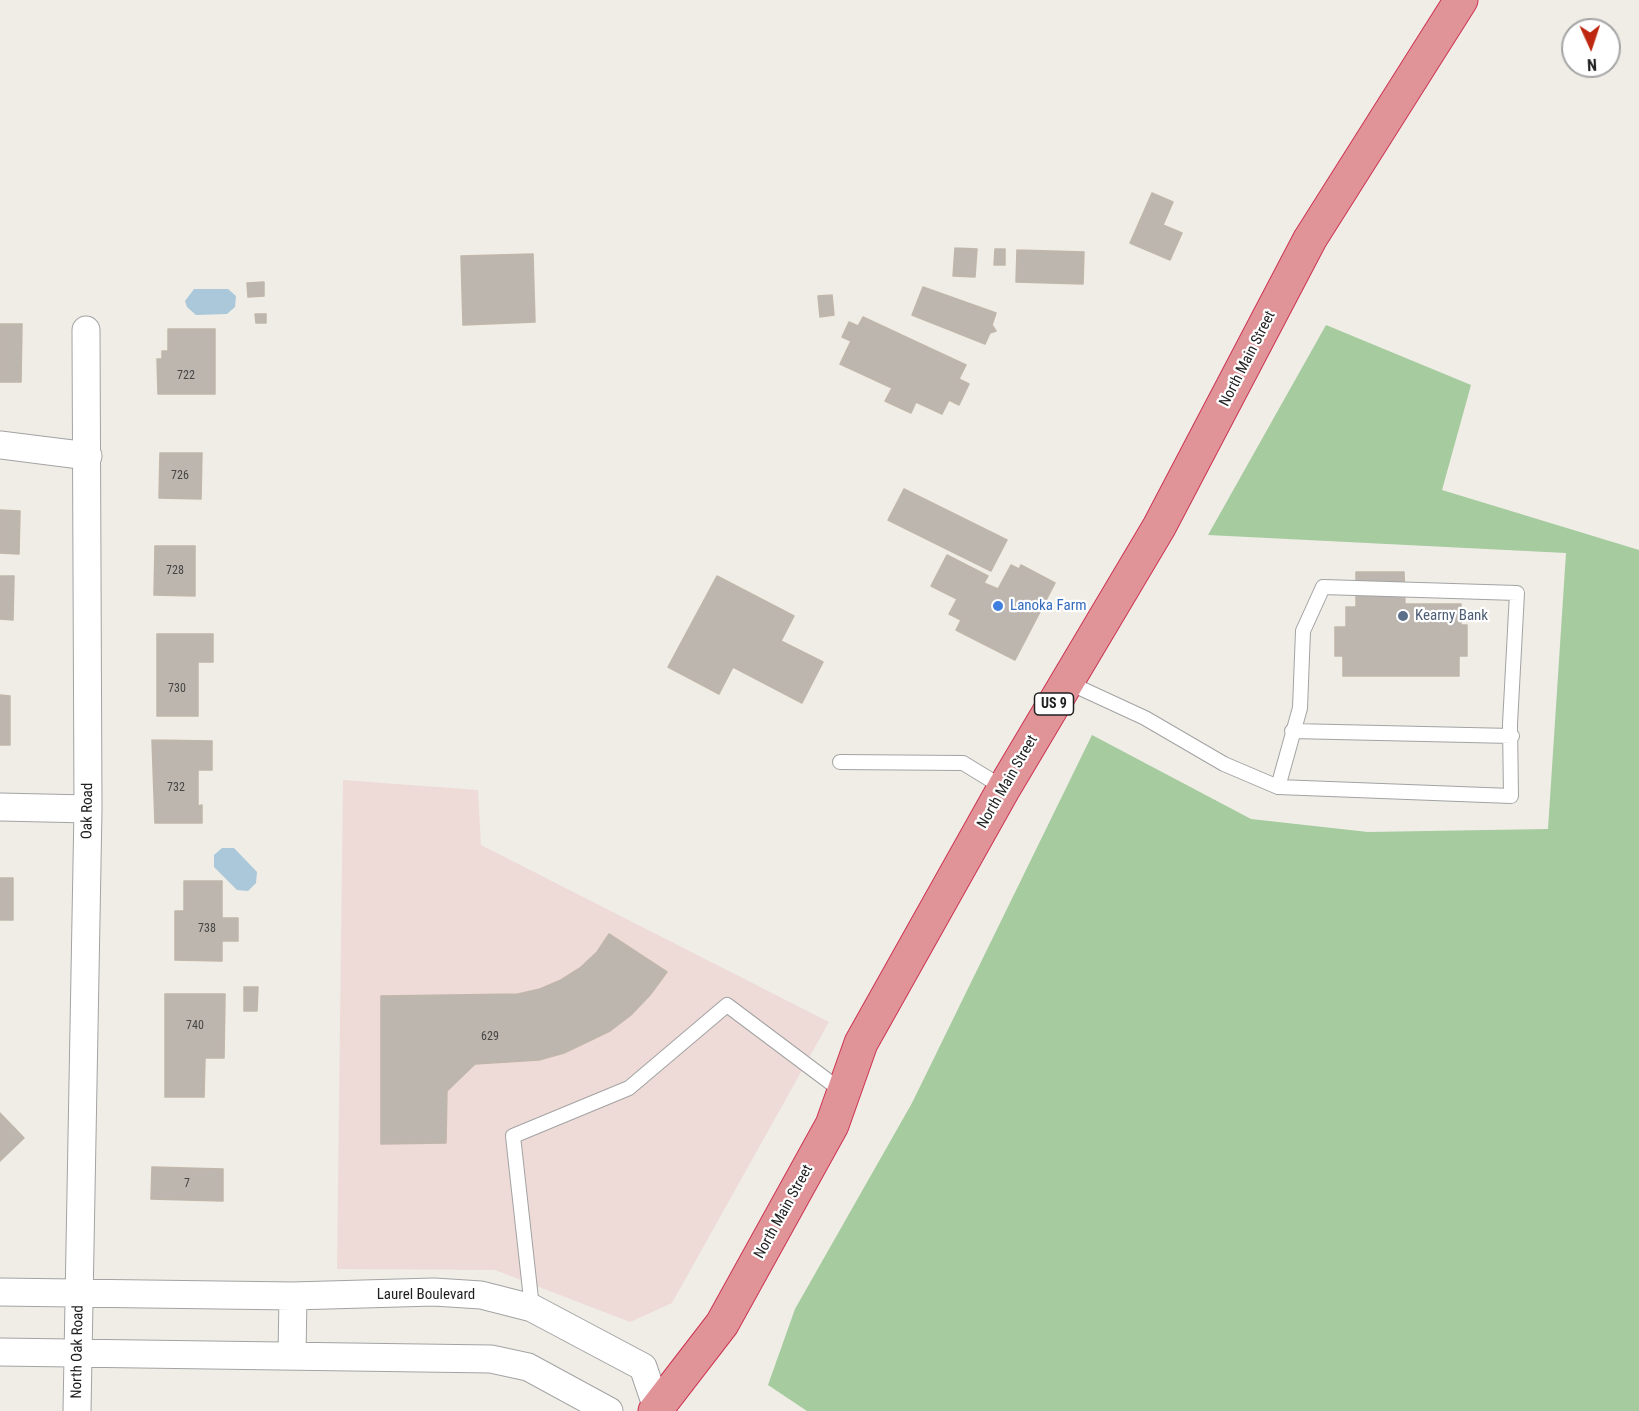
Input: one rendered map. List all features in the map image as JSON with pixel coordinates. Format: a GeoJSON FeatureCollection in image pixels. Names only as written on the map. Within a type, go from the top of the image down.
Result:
{"type":"FeatureCollection","features":[{"type":"Feature","properties":{"kind":"highway","name":"North Main Street"},"geometry":{"type":"LineString","coordinates":[[654,1410],[722,1324],[832,1125],[861,1043],[1004,788],[1159,527],[1310,239],[1461,0]]}},
{"type":"Feature","properties":{"kind":"street","name":"Oak Road"},"geometry":{"type":"LineString","coordinates":[[79,1292],[88,809],[86,330]]}},
{"type":"Feature","properties":{"kind":"street"},"geometry":{"type":"LineString","coordinates":[[0,445],[88,456]]}},
{"type":"Feature","properties":{"kind":"street"},"geometry":{"type":"LineString","coordinates":[[0,807],[88,809]]}},
{"type":"Feature","properties":{"kind":"street","name":"Laurel Boulevard"},"geometry":{"type":"LineString","coordinates":[[0,1292],[293,1296],[434,1292],[481,1295],[532,1308],[643,1367],[654,1410]]}},
{"type":"Feature","properties":{"kind":"street","name":"North Oak Road"},"geometry":{"type":"LineString","coordinates":[[77,1411],[79,1292]]}},
{"type":"Feature","properties":{"kind":"street"},"geometry":{"type":"LineString","coordinates":[[292,1355],[293,1296]]}},
{"type":"Feature","properties":{"kind":"street"},"geometry":{"type":"LineString","coordinates":[[0,1352],[491,1359],[528,1367],[609,1411]]}},
{"type":"Feature","properties":{"kind":"lane"},"geometry":{"type":"LineString","coordinates":[[1067,682],[1145,718],[1224,765],[1278,787],[1512,796],[1517,593],[1323,586],[1303,631],[1300,708],[1292,730],[1278,787]]}},
{"type":"Feature","properties":{"kind":"lane"},"geometry":{"type":"LineString","coordinates":[[1292,730],[1512,736]]}},
{"type":"Feature","properties":{"kind":"lane"},"geometry":{"type":"LineString","coordinates":[[840,762],[963,763],[1004,788]]}},
{"type":"Feature","properties":{"kind":"lane"},"geometry":{"type":"LineString","coordinates":[[532,1308],[513,1136],[629,1088],[727,1005],[843,1092]]}},
{"type":"Feature","properties":{"kind":"shaded area"},"geometry":{"type":"Polygon","coordinates":[[[343,780],[478,790],[481,845],[829,1022],[672,1303],[630,1322],[495,1270],[337,1269],[343,780]]]}},
{"type":"Feature","properties":{"kind":"green space"},"geometry":{"type":"Polygon","coordinates":[[[1326,325],[1471,385],[1442,490],[1639,550],[1639,1411],[807,1411],[768,1385],[795,1309],[912,1103],[1092,735],[1251,819],[1368,832],[1548,829],[1566,553],[1208,535],[1326,325]]]}},
{"type":"Feature","properties":{"kind":"water"},"geometry":{"type":"Polygon","coordinates":[[[194,289],[228,289],[236,296],[235,307],[227,314],[196,315],[187,307],[185,301],[194,289]]]}},
{"type":"Feature","properties":{"kind":"water"},"geometry":{"type":"Polygon","coordinates":[[[222,848],[234,848],[257,872],[256,883],[248,891],[237,890],[214,867],[214,855],[222,848]]]}},
{"type":"Feature","properties":{"kind":"building"},"geometry":{"type":"Polygon","coordinates":[[[1152,193],[1173,202],[1163,225],[1182,233],[1170,260],[1130,243],[1152,193]]]}},
{"type":"Feature","properties":{"kind":"building"},"geometry":{"type":"Polygon","coordinates":[[[955,248],[977,249],[975,277],[953,276],[955,248]]]}},
{"type":"Feature","properties":{"kind":"building"},"geometry":{"type":"Polygon","coordinates":[[[995,249],[1005,249],[1005,265],[994,265],[995,249]]]}},
{"type":"Feature","properties":{"kind":"building"},"geometry":{"type":"Polygon","coordinates":[[[1017,250],[1084,252],[1083,284],[1016,282],[1017,250]]]}},
{"type":"Feature","properties":{"kind":"building"},"geometry":{"type":"Polygon","coordinates":[[[533,254],[535,322],[463,325],[461,256],[533,254]]]}},
{"type":"Feature","properties":{"kind":"building"},"geometry":{"type":"Polygon","coordinates":[[[264,282],[264,296],[248,297],[247,283],[264,282]]]}},
{"type":"Feature","properties":{"kind":"building"},"geometry":{"type":"Polygon","coordinates":[[[923,287],[996,313],[992,325],[996,331],[990,333],[985,344],[912,315],[923,287]]]}},
{"type":"Feature","properties":{"kind":"building"},"geometry":{"type":"Polygon","coordinates":[[[832,295],[834,315],[820,317],[818,296],[832,295]]]}},
{"type":"Feature","properties":{"kind":"building"},"geometry":{"type":"Polygon","coordinates":[[[255,314],[266,314],[266,323],[256,323],[255,314]]]}},
{"type":"Feature","properties":{"kind":"building"},"geometry":{"type":"Polygon","coordinates":[[[863,317],[966,365],[959,379],[969,384],[959,405],[949,400],[942,414],[916,402],[911,413],[885,401],[892,388],[840,364],[851,341],[842,337],[849,322],[858,326],[863,317]]]}},
{"type":"Feature","properties":{"kind":"building"},"geometry":{"type":"Polygon","coordinates":[[[0,324],[22,324],[21,382],[0,382],[0,324]]]}},
{"type":"Feature","properties":{"kind":"building"},"geometry":{"type":"Polygon","coordinates":[[[168,329],[215,329],[215,394],[158,394],[157,359],[162,359],[162,351],[168,351],[168,329]]]}},
{"type":"Feature","properties":{"kind":"building"},"geometry":{"type":"Polygon","coordinates":[[[160,453],[202,453],[201,499],[159,498],[160,453]]]}},
{"type":"Feature","properties":{"kind":"building"},"geometry":{"type":"Polygon","coordinates":[[[904,489],[1007,540],[991,571],[888,520],[904,489]]]}},
{"type":"Feature","properties":{"kind":"building"},"geometry":{"type":"Polygon","coordinates":[[[0,510],[20,511],[19,554],[0,553],[0,510]]]}},
{"type":"Feature","properties":{"kind":"building"},"geometry":{"type":"Polygon","coordinates":[[[155,546],[195,546],[195,596],[154,595],[155,546]]]}},
{"type":"Feature","properties":{"kind":"building","name":"Lanoka Farm"},"geometry":{"type":"Polygon","coordinates":[[[947,555],[988,576],[984,583],[998,589],[1011,565],[1019,569],[1021,565],[1055,583],[1015,660],[956,630],[961,620],[949,614],[957,599],[931,586],[947,555]]]}},
{"type":"Feature","properties":{"kind":"building","name":"Kearny Bank"},"geometry":{"type":"Polygon","coordinates":[[[1356,572],[1404,572],[1405,604],[1461,604],[1461,625],[1467,625],[1467,656],[1459,656],[1459,676],[1343,676],[1343,656],[1335,656],[1335,627],[1346,627],[1346,607],[1356,607],[1356,572]]]}},
{"type":"Feature","properties":{"kind":"building"},"geometry":{"type":"Polygon","coordinates":[[[0,576],[14,576],[13,620],[0,619],[0,576]]]}},
{"type":"Feature","properties":{"kind":"building"},"geometry":{"type":"Polygon","coordinates":[[[717,576],[794,616],[781,641],[823,662],[802,703],[733,667],[719,694],[668,667],[717,576]]]}},
{"type":"Feature","properties":{"kind":"building"},"geometry":{"type":"Polygon","coordinates":[[[157,634],[213,634],[213,662],[198,662],[198,716],[157,716],[157,634]]]}},
{"type":"Feature","properties":{"kind":"building"},"geometry":{"type":"Polygon","coordinates":[[[0,695],[10,696],[10,745],[0,745],[0,695]]]}},
{"type":"Feature","properties":{"kind":"building"},"geometry":{"type":"Polygon","coordinates":[[[152,740],[212,741],[212,770],[198,770],[198,806],[202,805],[202,823],[155,823],[152,740]]]}},
{"type":"Feature","properties":{"kind":"building"},"geometry":{"type":"Polygon","coordinates":[[[0,878],[13,878],[13,920],[0,920],[0,878]]]}},
{"type":"Feature","properties":{"kind":"building"},"geometry":{"type":"Polygon","coordinates":[[[184,881],[222,881],[222,918],[238,918],[238,941],[222,941],[222,961],[175,960],[175,911],[184,911],[184,881]]]}},
{"type":"Feature","properties":{"kind":"building"},"geometry":{"type":"Polygon","coordinates":[[[609,934],[667,972],[631,1015],[610,1031],[564,1053],[539,1060],[475,1064],[447,1091],[446,1143],[381,1144],[381,996],[518,994],[540,989],[580,968],[597,952],[609,934]]]}},
{"type":"Feature","properties":{"kind":"building"},"geometry":{"type":"Polygon","coordinates":[[[244,987],[258,987],[257,1011],[244,1011],[244,987]]]}},
{"type":"Feature","properties":{"kind":"building"},"geometry":{"type":"Polygon","coordinates":[[[165,994],[225,994],[224,1058],[205,1058],[204,1097],[165,1097],[165,994]]]}},
{"type":"Feature","properties":{"kind":"building"},"geometry":{"type":"Polygon","coordinates":[[[0,1113],[24,1138],[0,1161],[0,1113]]]}},
{"type":"Feature","properties":{"kind":"building"},"geometry":{"type":"Polygon","coordinates":[[[152,1167],[223,1169],[223,1201],[151,1199],[152,1167]]]}},
{"type":"Feature","properties":{"kind":"place","name":"Lanoka Farm"},"geometry":{"type":"Point","coordinates":[998,606]}},
{"type":"Feature","properties":{"kind":"place","name":"Kearny Bank"},"geometry":{"type":"Point","coordinates":[1403,616]}}]}
